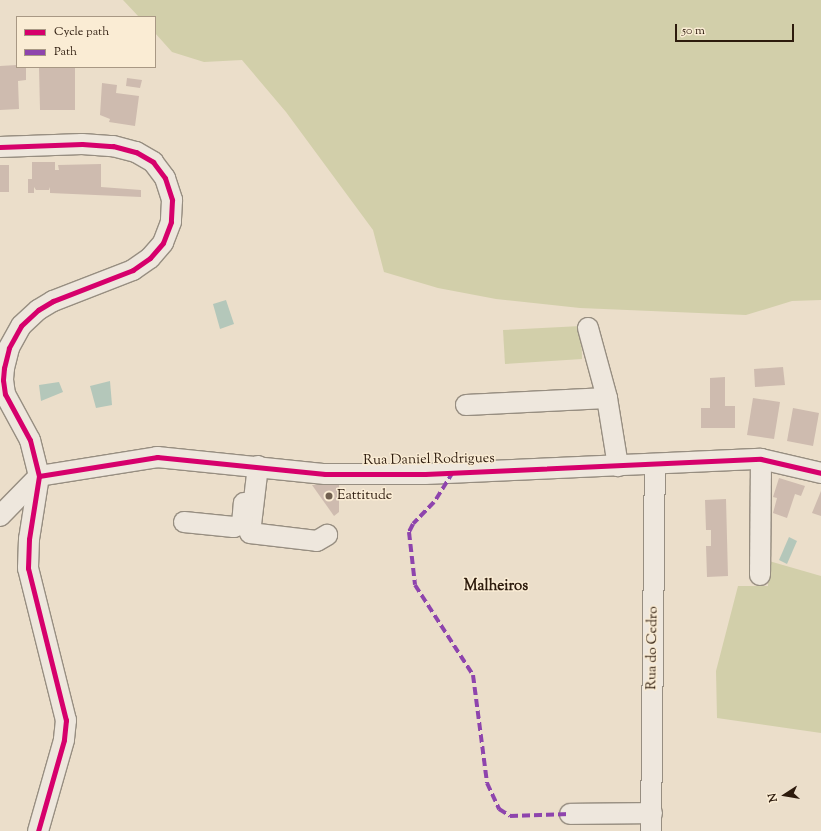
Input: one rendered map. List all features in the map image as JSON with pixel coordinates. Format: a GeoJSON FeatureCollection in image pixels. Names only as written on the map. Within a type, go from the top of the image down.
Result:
{"type":"FeatureCollection","features":[{"type":"Feature","properties":{"kind":"street"},"geometry":{"type":"LineString","coordinates":[[0,146],[82,144],[113,146],[136,152],[153,162],[165,178],[172,200],[171,222],[163,243],[150,258],[134,270],[53,301],[38,310],[21,326],[9,348],[3,380],[5,394],[30,440],[39,476],[29,539],[28,568],[66,720],[64,740],[38,831]]}},
{"type":"Feature","properties":{"kind":"street"},"geometry":{"type":"LineString","coordinates":[[588,328],[608,398],[618,466]]}},
{"type":"Feature","properties":{"kind":"street"},"geometry":{"type":"LineString","coordinates":[[466,405],[608,398]]}},
{"type":"Feature","properties":{"kind":"street","name":"Rua Daniel Rodrigues"},"geometry":{"type":"LineString","coordinates":[[39,476],[157,457],[325,474],[425,474],[655,465],[761,459],[821,473]]}},
{"type":"Feature","properties":{"kind":"street"},"geometry":{"type":"LineString","coordinates":[[760,575],[761,459]]}},
{"type":"Feature","properties":{"kind":"street","name":"Rua do Cedro"},"geometry":{"type":"LineString","coordinates":[[652,822],[655,465]]}},
{"type":"Feature","properties":{"kind":"street"},"geometry":{"type":"LineString","coordinates":[[184,522],[234,527],[242,524],[254,466]]}},
{"type":"Feature","properties":{"kind":"street"},"geometry":{"type":"LineString","coordinates":[[254,466],[250,533],[317,541],[327,535]]}},
{"type":"Feature","properties":{"kind":"street"},"geometry":{"type":"LineString","coordinates":[[0,516],[39,476]]}},
{"type":"Feature","properties":{"kind":"street"},"geometry":{"type":"LineString","coordinates":[[570,814],[652,822]]}},
{"type":"Feature","properties":{"kind":"shaded area"},"geometry":{"type":"Polygon","coordinates":[[[123,0],[821,0],[821,300],[792,301],[746,315],[580,308],[496,299],[438,288],[384,272],[373,230],[286,112],[242,60],[204,62],[172,52],[156,34],[156,16],[138,16],[123,0]]]}},
{"type":"Feature","properties":{"kind":"shaded area"},"geometry":{"type":"Polygon","coordinates":[[[226,300],[234,324],[220,329],[213,304],[226,300]]]}},
{"type":"Feature","properties":{"kind":"shaded area"},"geometry":{"type":"Polygon","coordinates":[[[581,326],[582,359],[505,364],[503,330],[581,326]]]}},
{"type":"Feature","properties":{"kind":"shaded area"},"geometry":{"type":"Polygon","coordinates":[[[110,381],[112,405],[96,408],[90,386],[110,381]]]}},
{"type":"Feature","properties":{"kind":"shaded area"},"geometry":{"type":"Polygon","coordinates":[[[59,382],[63,392],[41,401],[39,385],[59,382]]]}},
{"type":"Feature","properties":{"kind":"shaded area"},"geometry":{"type":"Polygon","coordinates":[[[789,537],[797,541],[787,564],[779,560],[789,537]]]}},
{"type":"Feature","properties":{"kind":"shaded area"},"geometry":{"type":"Polygon","coordinates":[[[769,561],[821,576],[821,733],[717,718],[716,671],[738,586],[768,586],[769,561]]]}},
{"type":"Feature","properties":{"kind":"building"},"geometry":{"type":"Polygon","coordinates":[[[16,65],[16,68],[26,68],[26,80],[18,81],[19,109],[0,110],[0,66],[16,65]]]}},
{"type":"Feature","properties":{"kind":"building"},"geometry":{"type":"Polygon","coordinates":[[[39,68],[75,68],[75,110],[40,110],[39,68]]]}},
{"type":"Feature","properties":{"kind":"building"},"geometry":{"type":"Polygon","coordinates":[[[127,78],[142,80],[140,88],[126,86],[127,78]]]}},
{"type":"Feature","properties":{"kind":"building"},"geometry":{"type":"Polygon","coordinates":[[[102,83],[117,85],[116,93],[139,96],[135,126],[109,122],[110,119],[100,115],[102,83]]]}},
{"type":"Feature","properties":{"kind":"building"},"geometry":{"type":"Polygon","coordinates":[[[32,162],[55,162],[55,170],[59,170],[58,165],[101,164],[101,187],[141,190],[141,197],[50,193],[50,187],[49,190],[36,190],[34,187],[34,193],[28,193],[28,179],[32,179],[32,162]]]}},
{"type":"Feature","properties":{"kind":"building"},"geometry":{"type":"Polygon","coordinates":[[[0,165],[9,165],[9,192],[0,192],[0,165]]]}},
{"type":"Feature","properties":{"kind":"building"},"geometry":{"type":"Polygon","coordinates":[[[783,367],[785,385],[755,387],[754,369],[783,367]]]}},
{"type":"Feature","properties":{"kind":"building"},"geometry":{"type":"Polygon","coordinates":[[[725,377],[725,406],[735,406],[735,428],[701,428],[701,408],[710,408],[710,378],[725,377]]]}},
{"type":"Feature","properties":{"kind":"building"},"geometry":{"type":"Polygon","coordinates":[[[753,398],[780,402],[774,439],[747,435],[753,398]]]}},
{"type":"Feature","properties":{"kind":"building"},"geometry":{"type":"Polygon","coordinates":[[[793,408],[819,413],[813,446],[787,441],[793,408]]]}},
{"type":"Feature","properties":{"kind":"building"},"geometry":{"type":"Polygon","coordinates":[[[779,478],[805,486],[801,496],[795,494],[787,518],[773,513],[777,498],[773,497],[779,478]]]}},
{"type":"Feature","properties":{"kind":"building"},"geometry":{"type":"Polygon","coordinates":[[[339,484],[339,512],[334,516],[312,485],[339,484]]]}},
{"type":"Feature","properties":{"kind":"building"},"geometry":{"type":"Polygon","coordinates":[[[821,491],[821,516],[812,513],[821,491]]]}},
{"type":"Feature","properties":{"kind":"building"},"geometry":{"type":"Polygon","coordinates":[[[726,499],[728,576],[707,577],[706,546],[711,546],[711,530],[706,530],[705,500],[726,499]]]}},
{"type":"Feature","properties":{"kind":"marked path"},"geometry":{"type":"LineString","coordinates":[[453,472],[434,502],[413,524],[409,532],[415,585],[473,675],[487,783],[499,809],[510,816],[570,814]]}},
{"type":"Feature","properties":{"kind":"cycle path"},"geometry":{"type":"LineString","coordinates":[[0,147],[82,144],[113,146],[136,152],[153,162],[165,178],[172,200],[171,222],[163,243],[150,258],[133,270],[53,301],[38,310],[21,326],[9,348],[4,368],[3,380],[5,394],[30,440],[39,476],[29,539],[28,568],[66,720],[64,740],[38,831]]}},
{"type":"Feature","properties":{"kind":"cycle path"},"geometry":{"type":"LineString","coordinates":[[39,476],[157,457],[325,474],[425,474],[761,459],[821,473]]}},
{"type":"Feature","properties":{"kind":"place","name":"Eattitude"},"geometry":{"type":"Point","coordinates":[329,496]}},
{"type":"Feature","properties":{"kind":"district","name":"Malheiros"},"geometry":{"type":"Point","coordinates":[496,587]}}]}
